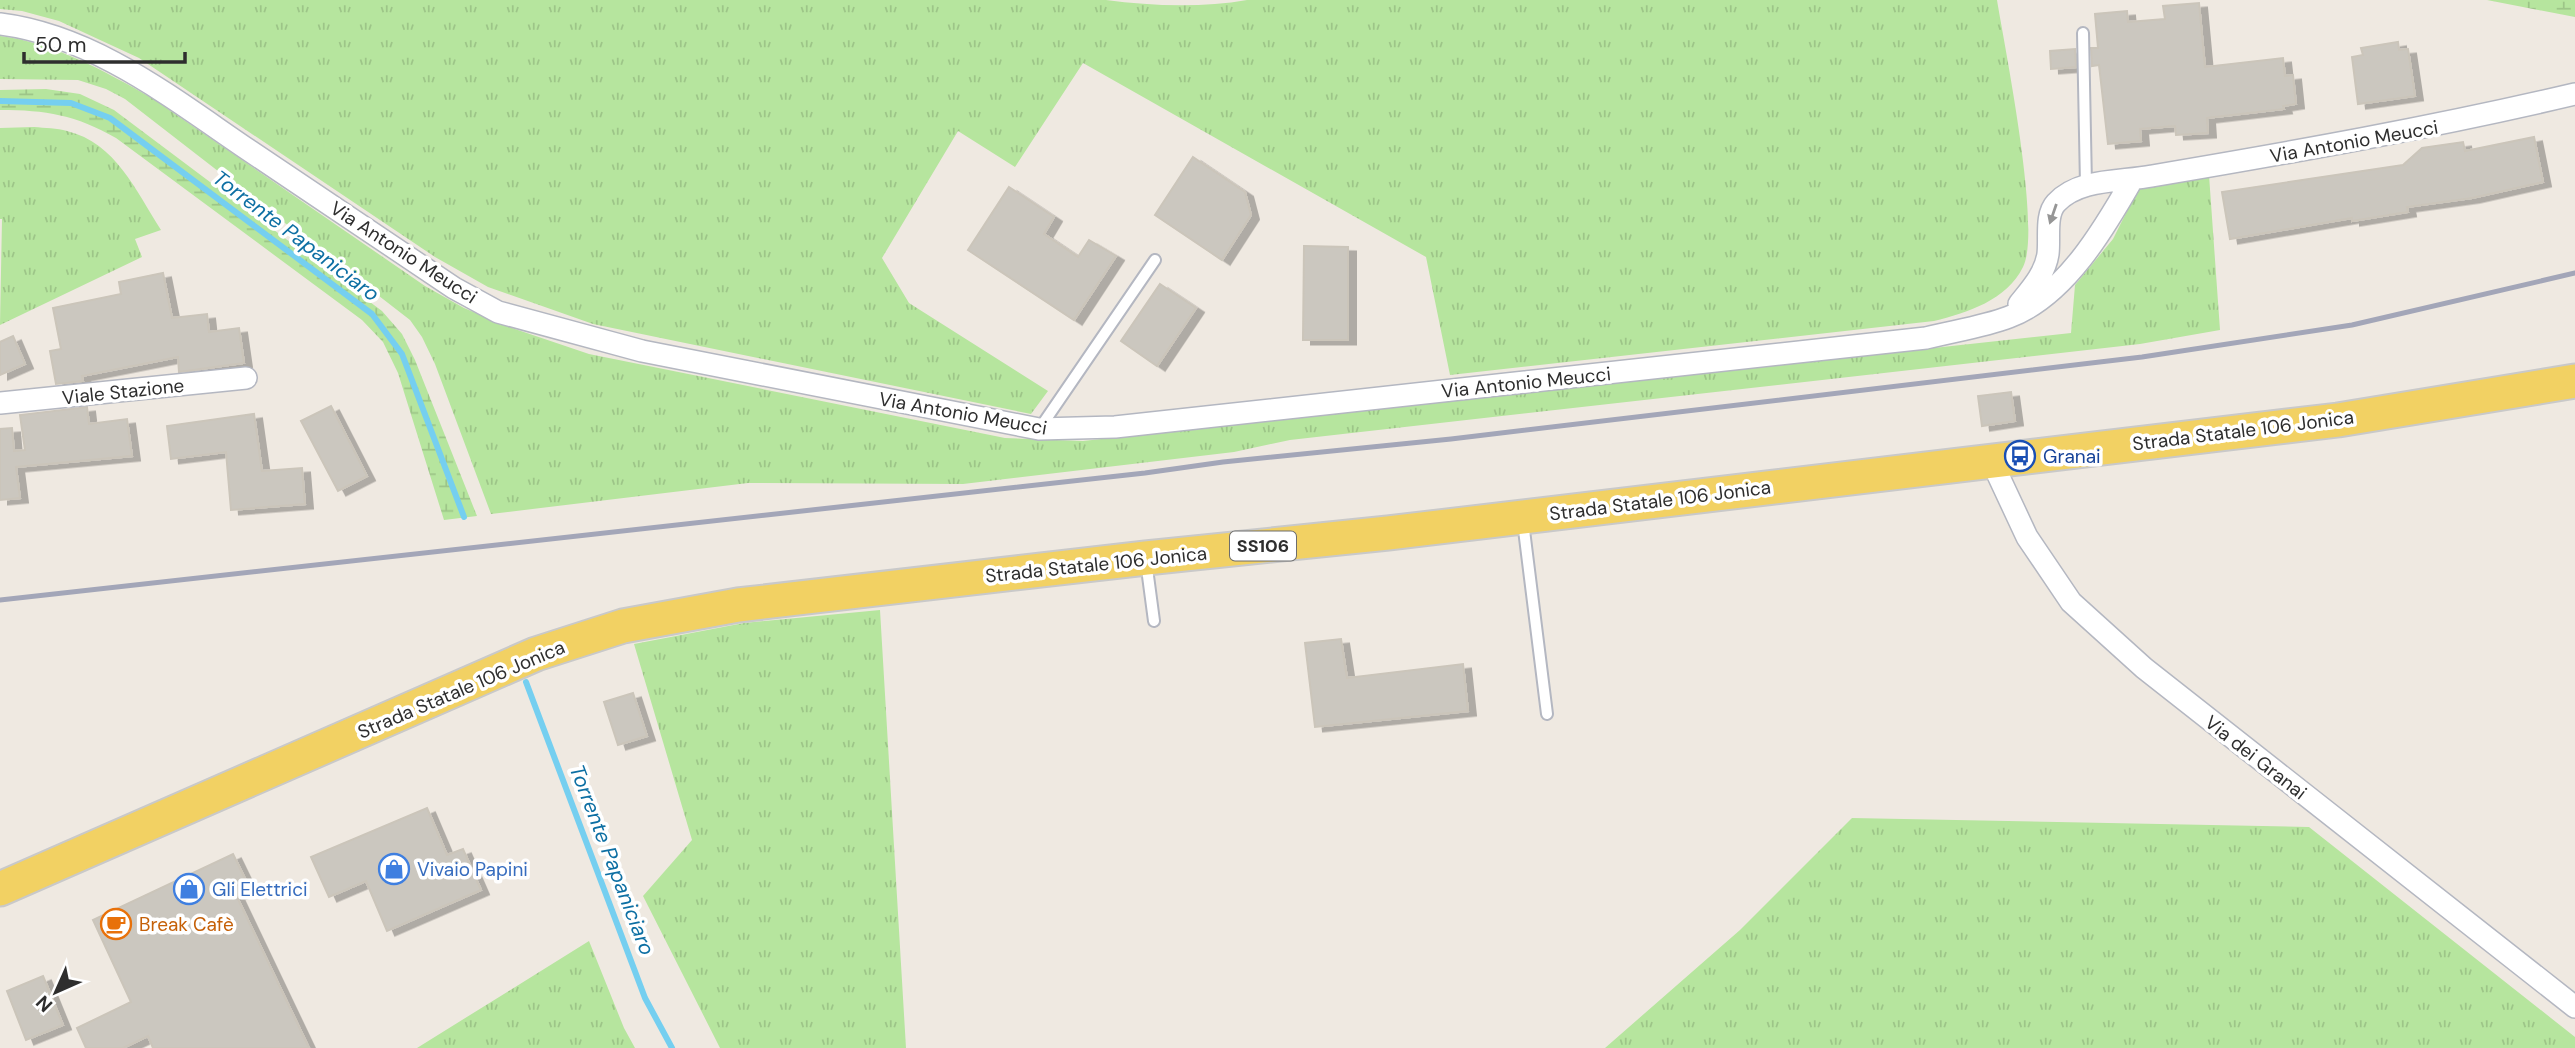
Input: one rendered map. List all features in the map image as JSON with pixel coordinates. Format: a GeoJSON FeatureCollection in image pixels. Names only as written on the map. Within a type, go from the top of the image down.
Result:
{"type":"FeatureCollection","features":[{"type":"Feature","properties":{"kind":"main road","name":"Strada Statale 106 Jonica"},"geometry":{"type":"LineString","coordinates":[[0,889],[536,654],[623,626],[738,605],[2338,420],[2575,381]]}},
{"type":"Feature","properties":{"kind":"street","name":"Via Antonio Meucci"},"geometry":{"type":"LineString","coordinates":[[0,24],[48,34],[91,49],[155,87],[454,288],[498,312],[642,351],[1039,429],[1129,425],[1926,338],[2010,317],[2035,304],[2062,280],[2086,253],[2132,180]]}},
{"type":"Feature","properties":{"kind":"street","name":"Via Antonio Meucci"},"geometry":{"type":"LineString","coordinates":[[2086,185],[2132,180],[2361,141],[2575,94]]}},
{"type":"Feature","properties":{"kind":"street"},"geometry":{"type":"LineString","coordinates":[[2010,317],[2039,279],[2048,255],[2049,226],[2054,205],[2068,193],[2086,185]]}},
{"type":"Feature","properties":{"kind":"street","name":"Viale Stazione"},"geometry":{"type":"LineString","coordinates":[[0,404],[246,378]]}},
{"type":"Feature","properties":{"kind":"street","name":"Via dei Granai"},"geometry":{"type":"LineString","coordinates":[[1991,460],[2027,537],[2071,602],[2144,668],[2575,1007]]}},
{"type":"Feature","properties":{"kind":"lane"},"geometry":{"type":"LineString","coordinates":[[2083,33],[2086,185]]}},
{"type":"Feature","properties":{"kind":"lane"},"geometry":{"type":"LineString","coordinates":[[1039,429],[1155,260]]}},
{"type":"Feature","properties":{"kind":"lane"},"geometry":{"type":"LineString","coordinates":[[1522,516],[1547,714]]}},
{"type":"Feature","properties":{"kind":"lane"},"geometry":{"type":"LineString","coordinates":[[1146,558],[1154,621]]}},
{"type":"Feature","properties":{"kind":"green space"},"geometry":{"type":"Polygon","coordinates":[[[0,0],[1106,0],[1176,5],[1247,0],[1997,0],[2020,138],[2028,217],[2028,247],[2023,267],[2016,278],[1997,296],[1960,314],[1934,321],[1450,375],[1426,257],[1083,63],[1015,167],[958,131],[882,258],[909,303],[1048,391],[1031,414],[593,324],[488,287],[435,257],[139,58],[59,21],[22,11],[0,9],[0,0]]]}},
{"type":"Feature","properties":{"kind":"green space"},"geometry":{"type":"Polygon","coordinates":[[[2487,0],[2575,0],[2575,17],[2487,0]]]}},
{"type":"Feature","properties":{"kind":"green space"},"geometry":{"type":"Polygon","coordinates":[[[0,36],[60,52],[97,68],[152,98],[425,286],[464,308],[512,328],[589,354],[1005,438],[1083,441],[2071,333],[2075,285],[2113,239],[2138,189],[2144,185],[2209,175],[2220,330],[2140,344],[1290,440],[1234,452],[963,484],[748,483],[491,514],[435,364],[410,320],[125,99],[106,89],[78,80],[0,79],[0,36]]]}},
{"type":"Feature","properties":{"kind":"green space"},"geometry":{"type":"Polygon","coordinates":[[[46,89],[80,94],[114,110],[382,311],[402,334],[415,360],[477,516],[444,520],[398,373],[383,342],[362,320],[116,138],[60,115],[0,110],[0,90],[46,89]]]}},
{"type":"Feature","properties":{"kind":"green space"},"geometry":{"type":"Polygon","coordinates":[[[34,127],[67,131],[99,146],[123,170],[161,230],[135,239],[142,257],[0,325],[0,128],[34,127]]]}},
{"type":"Feature","properties":{"kind":"green space"},"geometry":{"type":"Polygon","coordinates":[[[880,610],[906,1048],[720,1048],[643,896],[692,840],[634,644],[744,623],[880,610]]]}},
{"type":"Feature","properties":{"kind":"green space"},"geometry":{"type":"Polygon","coordinates":[[[1852,818],[2309,827],[2575,1037],[2575,1048],[1605,1048],[1740,930],[1852,818]]]}},
{"type":"Feature","properties":{"kind":"green space"},"geometry":{"type":"Polygon","coordinates":[[[589,941],[624,1028],[635,1048],[417,1048],[589,941]]]}},
{"type":"Feature","properties":{"kind":"building"},"geometry":{"type":"Polygon","coordinates":[[[2199,3],[2205,67],[2283,58],[2285,76],[2293,75],[2296,104],[2283,106],[2284,109],[2207,118],[2208,133],[2176,135],[2175,126],[2140,129],[2141,141],[2108,144],[2099,65],[2092,66],[2091,48],[2098,48],[2095,14],[2127,11],[2128,22],[2165,19],[2163,6],[2199,3]]]}},
{"type":"Feature","properties":{"kind":"building"},"geometry":{"type":"Polygon","coordinates":[[[2398,42],[2399,50],[2408,49],[2415,96],[2358,104],[2352,57],[2363,55],[2361,48],[2398,42]]]}},
{"type":"Feature","properties":{"kind":"building"},"geometry":{"type":"Polygon","coordinates":[[[2075,49],[2076,67],[2051,69],[2050,51],[2075,49]]]}},
{"type":"Feature","properties":{"kind":"building"},"geometry":{"type":"Polygon","coordinates":[[[2534,137],[2543,182],[2472,198],[2407,207],[2408,212],[2352,221],[2352,218],[2230,239],[2222,192],[2403,165],[2422,148],[2463,142],[2465,151],[2534,137]]]}},
{"type":"Feature","properties":{"kind":"building"},"geometry":{"type":"Polygon","coordinates":[[[1193,157],[1245,192],[1251,215],[1222,260],[1155,215],[1193,157]]]}},
{"type":"Feature","properties":{"kind":"building"},"geometry":{"type":"Polygon","coordinates":[[[1009,187],[1054,217],[1044,234],[1078,257],[1089,240],[1116,256],[1074,320],[968,250],[1009,187]]]}},
{"type":"Feature","properties":{"kind":"building"},"geometry":{"type":"Polygon","coordinates":[[[1304,246],[1348,247],[1348,340],[1303,340],[1304,246]]]}},
{"type":"Feature","properties":{"kind":"building"},"geometry":{"type":"Polygon","coordinates":[[[163,273],[172,318],[207,314],[209,332],[239,328],[244,363],[179,372],[178,357],[82,376],[83,381],[56,384],[50,351],[61,349],[53,308],[121,294],[119,282],[163,273]]]}},
{"type":"Feature","properties":{"kind":"building"},"geometry":{"type":"Polygon","coordinates":[[[1160,284],[1196,308],[1157,366],[1121,341],[1160,284]]]}},
{"type":"Feature","properties":{"kind":"building"},"geometry":{"type":"Polygon","coordinates":[[[13,336],[25,364],[0,375],[0,342],[13,336]]]}},
{"type":"Feature","properties":{"kind":"building"},"geometry":{"type":"Polygon","coordinates":[[[2011,392],[2015,421],[1982,426],[1978,396],[2011,392]]]}},
{"type":"Feature","properties":{"kind":"building"},"geometry":{"type":"Polygon","coordinates":[[[331,406],[367,476],[338,491],[301,421],[331,406]]]}},
{"type":"Feature","properties":{"kind":"building"},"geometry":{"type":"Polygon","coordinates":[[[87,407],[89,424],[127,419],[132,456],[16,467],[20,498],[0,500],[0,429],[12,428],[14,451],[25,450],[20,415],[87,407]]]}},
{"type":"Feature","properties":{"kind":"building"},"geometry":{"type":"Polygon","coordinates":[[[254,414],[262,471],[302,468],[305,504],[231,510],[226,452],[171,459],[167,426],[254,414]]]}},
{"type":"Feature","properties":{"kind":"building"},"geometry":{"type":"Polygon","coordinates":[[[1341,639],[1347,678],[1463,664],[1468,711],[1315,727],[1305,643],[1341,639]]]}},
{"type":"Feature","properties":{"kind":"building"},"geometry":{"type":"Polygon","coordinates":[[[633,693],[647,736],[618,745],[604,702],[633,693]]]}},
{"type":"Feature","properties":{"kind":"building","name":"Vivaio Papini"},"geometry":{"type":"Polygon","coordinates":[[[427,808],[447,855],[463,849],[481,890],[387,931],[366,881],[329,897],[311,857],[427,808]]]}},
{"type":"Feature","properties":{"kind":"building"},"geometry":{"type":"Polygon","coordinates":[[[233,854],[250,889],[236,895],[309,1048],[153,1048],[148,1036],[123,1048],[86,1048],[77,1028],[131,1002],[93,920],[233,854]]]}},
{"type":"Feature","properties":{"kind":"building"},"geometry":{"type":"Polygon","coordinates":[[[43,976],[63,1025],[26,1040],[7,991],[43,976]]]}},
{"type":"Feature","properties":{"kind":"waterway","name":"Torrente Papaniciaro"},"geometry":{"type":"LineString","coordinates":[[0,101],[71,103],[110,118],[372,314],[402,354],[464,517]]}},
{"type":"Feature","properties":{"kind":"waterway","name":"Torrente Papaniciaro"},"geometry":{"type":"LineString","coordinates":[[526,682],[645,998],[672,1048]]}},
{"type":"Feature","properties":{"kind":"railway"},"geometry":{"type":"LineString","coordinates":[[0,600],[1145,473],[1223,462],[1451,439],[2142,357],[2352,325],[2575,273]]}},
{"type":"Feature","properties":{"kind":"place","name":"Granai"},"geometry":{"type":"Point","coordinates":[2020,456]}},
{"type":"Feature","properties":{"kind":"place","name":"Vivaio Papini"},"geometry":{"type":"Point","coordinates":[394,869]}},
{"type":"Feature","properties":{"kind":"place","name":"Gli Elettrici"},"geometry":{"type":"Point","coordinates":[189,889]}},
{"type":"Feature","properties":{"kind":"place","name":"Break Cafè"},"geometry":{"type":"Point","coordinates":[116,924]}}]}
